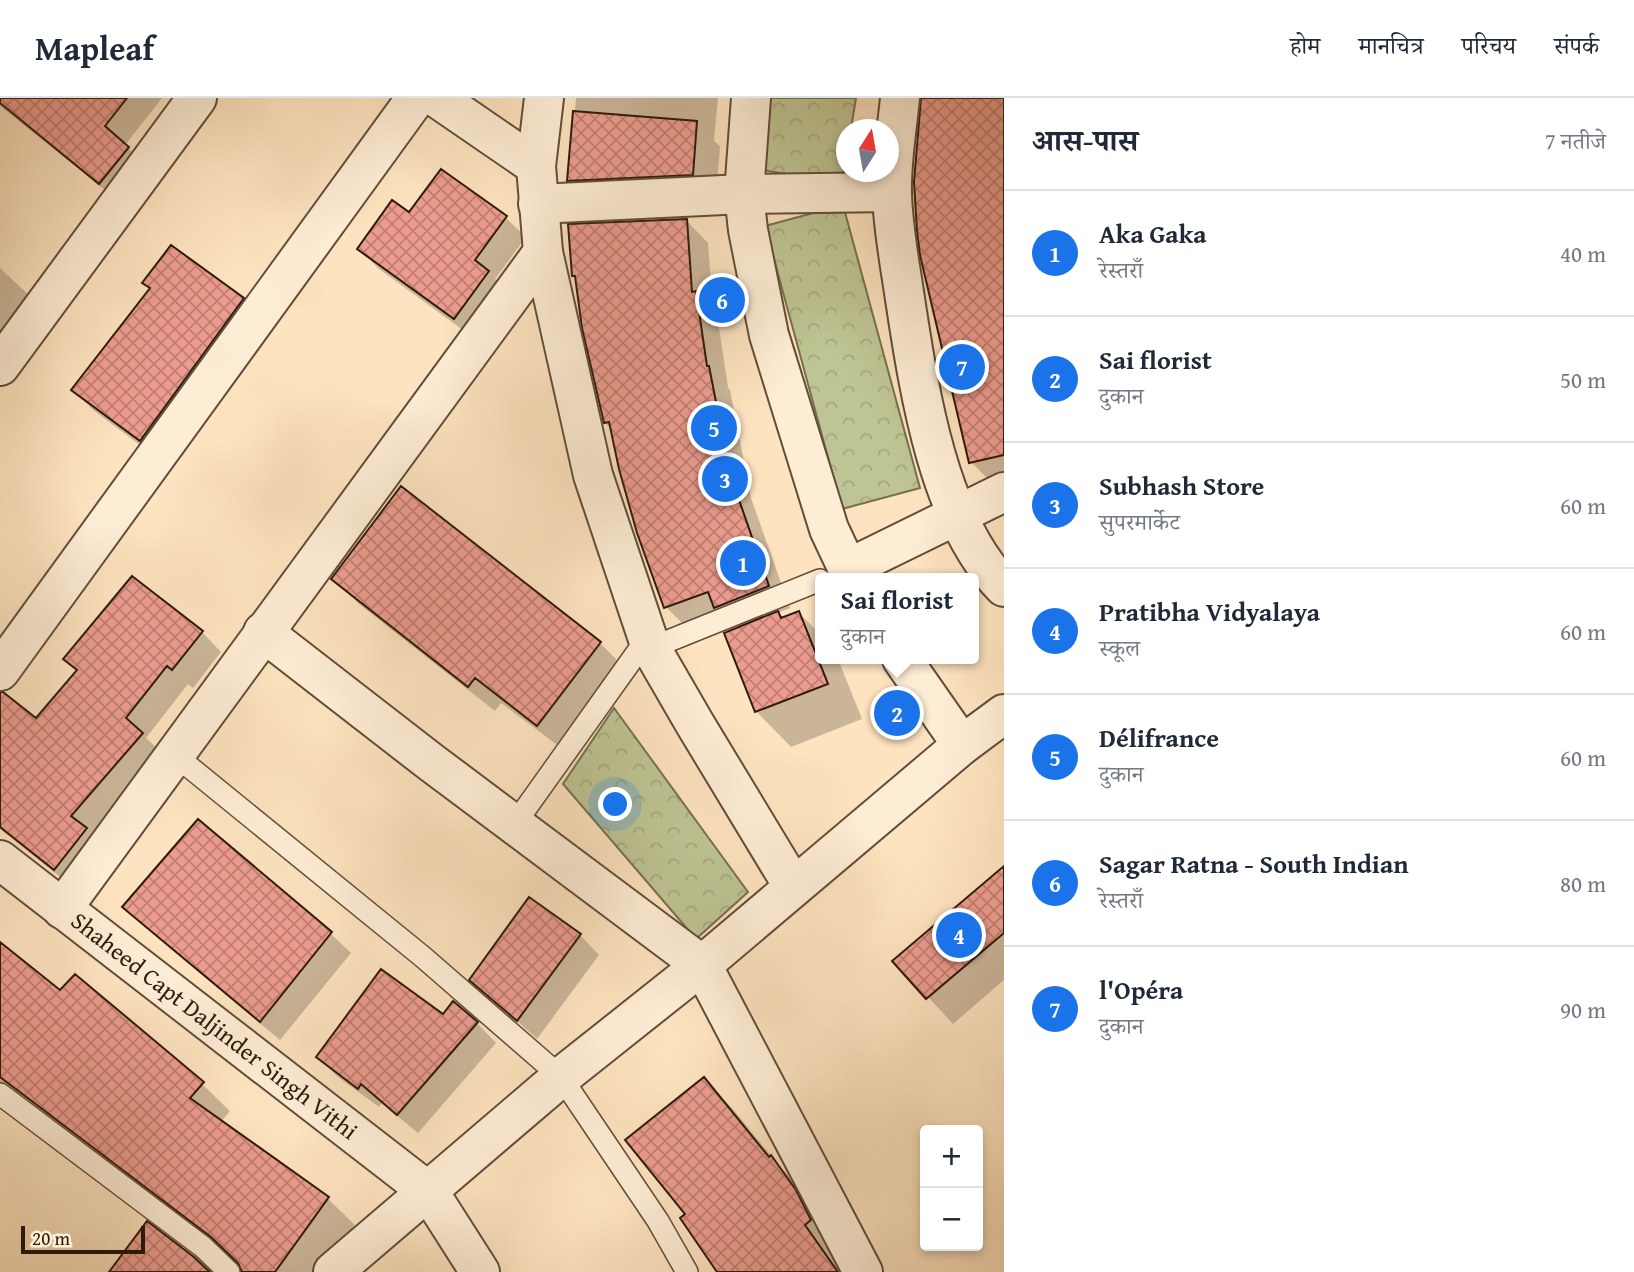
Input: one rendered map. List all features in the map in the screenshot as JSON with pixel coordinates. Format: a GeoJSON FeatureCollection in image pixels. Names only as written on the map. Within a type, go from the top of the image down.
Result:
{"type":"FeatureCollection","features":[{"type":"Feature","properties":{"kind":"street"},"geometry":{"type":"LineString","coordinates":[[0,366],[197,98]]}},
{"type":"Feature","properties":{"kind":"street"},"geometry":{"type":"LineString","coordinates":[[0,671],[416,98]]}},
{"type":"Feature","properties":{"kind":"street"},"geometry":{"type":"LineString","coordinates":[[437,98],[536,166]]}},
{"type":"Feature","properties":{"kind":"street"},"geometry":{"type":"LineString","coordinates":[[544,98],[536,166],[543,252],[593,475],[649,643],[793,886]]}},
{"type":"Feature","properties":{"kind":"street"},"geometry":{"type":"LineString","coordinates":[[751,98],[744,194],[748,229],[769,335],[829,528],[836,573]]}},
{"type":"Feature","properties":{"kind":"street"},"geometry":{"type":"LineString","coordinates":[[900,98],[892,192],[894,226],[913,352],[932,440],[957,516],[975,551],[1004,587]]}},
{"type":"Feature","properties":{"kind":"street"},"geometry":{"type":"LineString","coordinates":[[538,204],[744,194],[892,192]]}},
{"type":"Feature","properties":{"kind":"street"},"geometry":{"type":"LineString","coordinates":[[62,909],[176,757],[263,632],[543,252]]}},
{"type":"Feature","properties":{"kind":"street"},"geometry":{"type":"LineString","coordinates":[[842,573],[1004,492]]}},
{"type":"Feature","properties":{"kind":"street"},"geometry":{"type":"LineString","coordinates":[[263,632],[702,965],[863,1272]]}},
{"type":"Feature","properties":{"kind":"street"},"geometry":{"type":"LineString","coordinates":[[905,664],[962,745]]}},
{"type":"Feature","properties":{"kind":"street"},"geometry":{"type":"LineString","coordinates":[[333,1272],[561,1077],[702,965],[962,745],[1004,714]]}},
{"type":"Feature","properties":{"kind":"street","name":"Shaheed Capt Daljinder Singh Vithi"},"geometry":{"type":"LineString","coordinates":[[0,860],[429,1192],[480,1272]]}},
{"type":"Feature","properties":{"kind":"lane"},"geometry":{"type":"LineString","coordinates":[[514,825],[649,643],[815,584]]}},
{"type":"Feature","properties":{"kind":"lane"},"geometry":{"type":"LineString","coordinates":[[176,757],[423,957],[561,1077],[657,1221],[687,1272]]}},
{"type":"Feature","properties":{"kind":"lane"},"geometry":{"type":"LineString","coordinates":[[0,1094],[203,1247],[229,1272]]}},
{"type":"Feature","properties":{"kind":"green space"},"geometry":{"type":"Polygon","coordinates":[[[767,98],[856,98],[853,119],[836,119],[836,182],[842,183],[756,169],[767,98]]]}},
{"type":"Feature","properties":{"kind":"green space"},"geometry":{"type":"Polygon","coordinates":[[[843,205],[920,488],[842,509],[765,226],[843,205]]]}},
{"type":"Feature","properties":{"kind":"green space"},"geometry":{"type":"Polygon","coordinates":[[[614,708],[748,892],[696,939],[563,784],[614,708]]]}},
{"type":"Feature","properties":{"kind":"building"},"geometry":{"type":"Polygon","coordinates":[[[0,98],[127,98],[105,126],[129,147],[99,184],[0,103],[0,98]]]}},
{"type":"Feature","properties":{"kind":"building"},"geometry":{"type":"Polygon","coordinates":[[[921,98],[1004,98],[1004,455],[969,463],[920,255],[914,182],[921,98]]]}},
{"type":"Feature","properties":{"kind":"building"},"geometry":{"type":"Polygon","coordinates":[[[573,111],[697,121],[693,175],[567,181],[573,111]]]}},
{"type":"Feature","properties":{"kind":"building"},"geometry":{"type":"Polygon","coordinates":[[[441,169],[507,216],[475,260],[489,271],[454,319],[357,249],[392,200],[409,212],[441,169]]]}},
{"type":"Feature","properties":{"kind":"building"},"geometry":{"type":"Polygon","coordinates":[[[687,219],[692,292],[696,291],[707,366],[730,474],[769,586],[714,608],[708,592],[664,608],[637,533],[609,422],[604,423],[582,328],[575,276],[572,276],[568,224],[687,219]]]}},
{"type":"Feature","properties":{"kind":"building"},"geometry":{"type":"Polygon","coordinates":[[[171,245],[244,298],[140,441],[71,390],[150,288],[142,283],[171,245]]]}},
{"type":"Feature","properties":{"kind":"building"},"geometry":{"type":"Polygon","coordinates":[[[401,486],[601,642],[537,726],[475,678],[468,687],[331,579],[401,486]]]}},
{"type":"Feature","properties":{"kind":"building"},"geometry":{"type":"Polygon","coordinates":[[[132,576],[203,631],[172,670],[167,666],[126,718],[143,733],[71,816],[87,828],[54,870],[0,827],[0,692],[36,718],[77,670],[63,659],[132,576]]]}},
{"type":"Feature","properties":{"kind":"building"},"geometry":{"type":"Polygon","coordinates":[[[778,611],[781,618],[799,611],[815,651],[815,664],[820,664],[828,684],[755,712],[724,633],[778,611]]]}},
{"type":"Feature","properties":{"kind":"building"},"geometry":{"type":"Polygon","coordinates":[[[198,819],[332,932],[260,1022],[122,907],[198,819]]]}},
{"type":"Feature","properties":{"kind":"building"},"geometry":{"type":"Polygon","coordinates":[[[1004,866],[1004,933],[926,999],[892,961],[1004,866]]]}},
{"type":"Feature","properties":{"kind":"building"},"geometry":{"type":"Polygon","coordinates":[[[529,897],[581,934],[517,1021],[469,980],[529,897]]]}},
{"type":"Feature","properties":{"kind":"building"},"geometry":{"type":"Polygon","coordinates":[[[0,942],[60,990],[75,974],[204,1082],[190,1098],[329,1197],[275,1272],[242,1272],[238,1263],[211,1237],[0,1077],[0,942]]]}},
{"type":"Feature","properties":{"kind":"building"},"geometry":{"type":"Polygon","coordinates":[[[381,969],[443,1014],[453,1001],[478,1022],[397,1115],[361,1084],[358,1089],[316,1057],[381,969]]]}},
{"type":"Feature","properties":{"kind":"building"},"geometry":{"type":"Polygon","coordinates":[[[704,1077],[769,1157],[771,1155],[796,1190],[811,1220],[805,1225],[838,1272],[717,1272],[680,1218],[685,1214],[625,1140],[704,1077]]]}},
{"type":"Feature","properties":{"kind":"building"},"geometry":{"type":"Polygon","coordinates":[[[147,1221],[194,1257],[210,1272],[109,1272],[147,1221]]]}},
{"type":"Feature","properties":{"kind":"place","name":"Sagar Ratna - South Indian"},"geometry":{"type":"Point","coordinates":[722,300]}},
{"type":"Feature","properties":{"kind":"place","name":"l'Opéra"},"geometry":{"type":"Point","coordinates":[962,367]}},
{"type":"Feature","properties":{"kind":"place","name":"Délifrance"},"geometry":{"type":"Point","coordinates":[714,428]}},
{"type":"Feature","properties":{"kind":"place","name":"Subhash Store"},"geometry":{"type":"Point","coordinates":[725,479]}},
{"type":"Feature","properties":{"kind":"place","name":"Aka Gaka"},"geometry":{"type":"Point","coordinates":[743,563]}},
{"type":"Feature","properties":{"kind":"place","name":"Sai florist"},"geometry":{"type":"Point","coordinates":[897,713]}},
{"type":"Feature","properties":{"kind":"place","name":"Pratibha Vidyalaya"},"geometry":{"type":"Point","coordinates":[959,935]}}]}
